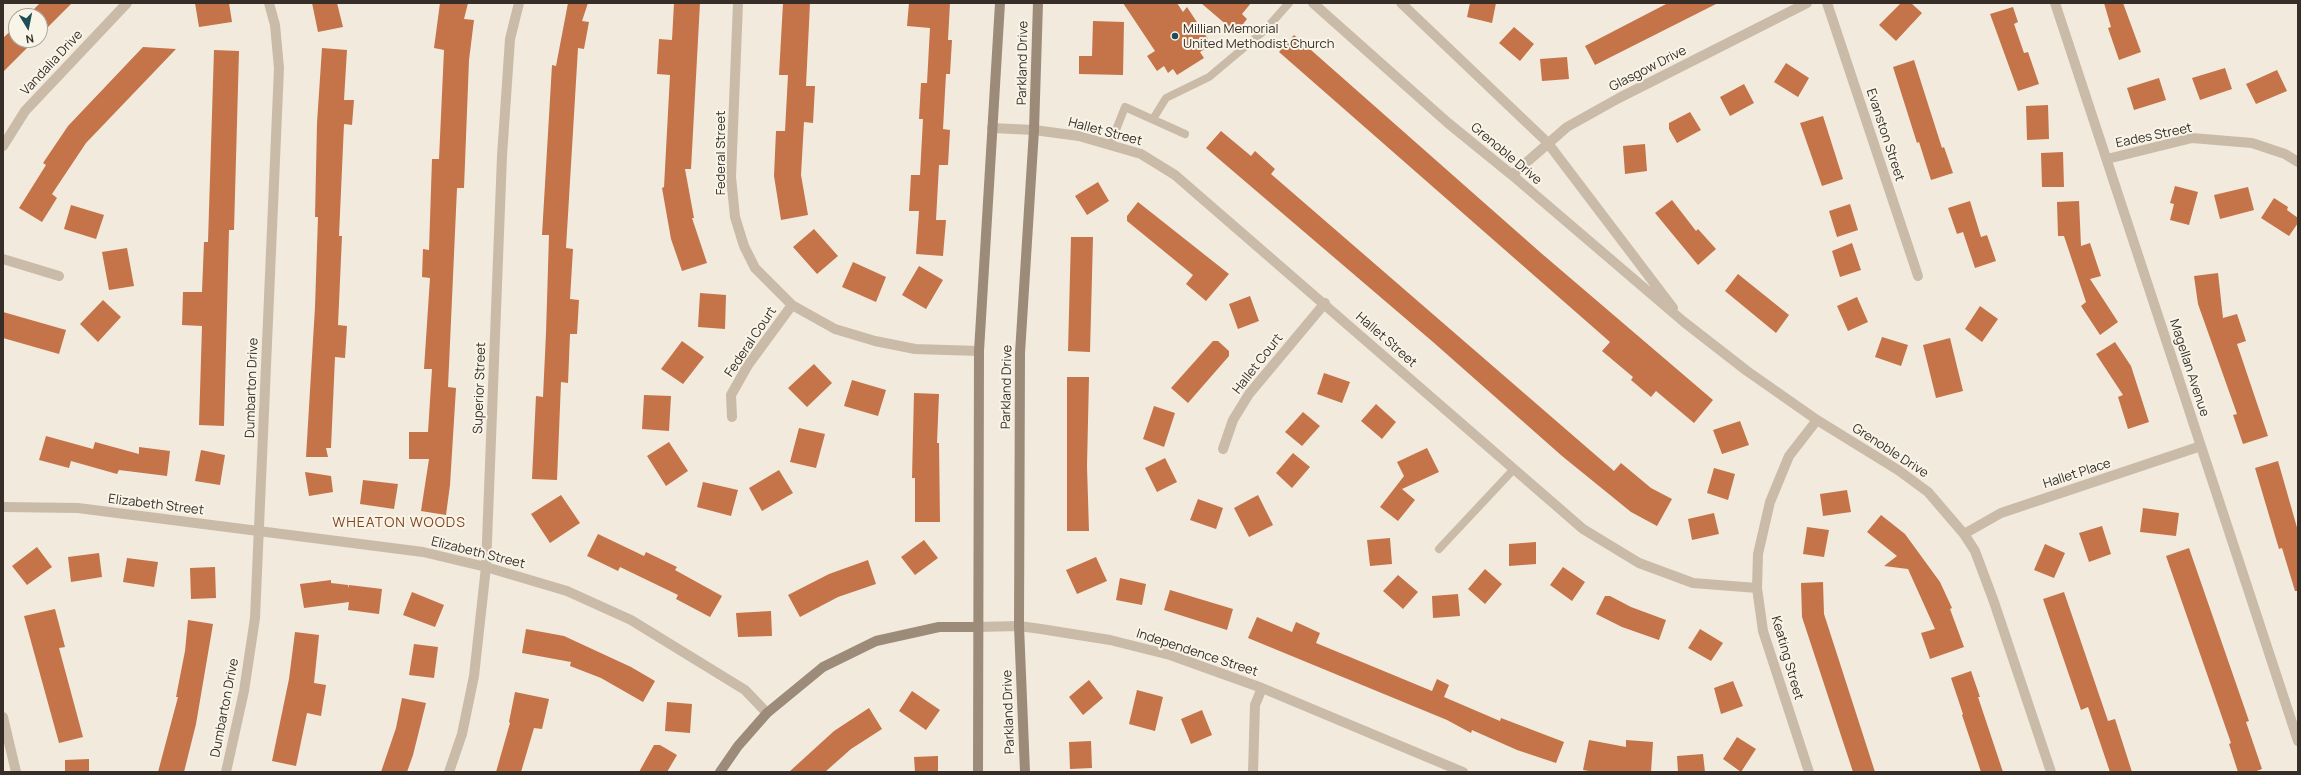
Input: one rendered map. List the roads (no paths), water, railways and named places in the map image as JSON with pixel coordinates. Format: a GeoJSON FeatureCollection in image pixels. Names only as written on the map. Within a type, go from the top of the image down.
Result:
{"type":"FeatureCollection","features":[{"type":"Feature","properties":{"kind":"street","name":"Vandalia Drive"},"geometry":{"type":"LineString","coordinates":[[3,146],[25,112],[127,3]]}},
{"type":"Feature","properties":{"kind":"street","name":"Dumbarton Drive"},"geometry":{"type":"LineString","coordinates":[[226,772],[244,691],[254,626],[279,68],[275,26],[269,3]]}},
{"type":"Feature","properties":{"kind":"street","name":"Superior Street"},"geometry":{"type":"LineString","coordinates":[[449,772],[462,734],[474,676],[486,567],[502,156],[510,39],[519,3]]}},
{"type":"Feature","properties":{"kind":"street","name":"Federal Street"},"geometry":{"type":"LineString","coordinates":[[738,3],[731,176],[735,217],[744,246],[755,268],[792,305],[835,329],[875,341],[915,349],[979,351]]}},
{"type":"Feature","properties":{"kind":"street","name":"Parkland Drive"},"geometry":{"type":"LineString","coordinates":[[978,772],[979,351],[1000,3]]}},
{"type":"Feature","properties":{"kind":"street","name":"Parkland Drive"},"geometry":{"type":"LineString","coordinates":[[1025,772],[1019,626],[1020,353],[1034,130],[1038,3]]}},
{"type":"Feature","properties":{"kind":"street","name":"Grenoble Drive"},"geometry":{"type":"LineString","coordinates":[[1313,3],[1448,123],[1512,175],[1684,322],[1747,371],[1817,420],[1898,470],[1928,492],[1964,534],[1975,551],[1994,602],[2050,772]]}},
{"type":"Feature","properties":{"kind":"street","name":"Glasgow Drive"},"geometry":{"type":"LineString","coordinates":[[1512,175],[1547,142],[1567,127],[1620,98],[1807,3]]}},
{"type":"Feature","properties":{"kind":"street","name":"Evanston Street"},"geometry":{"type":"LineString","coordinates":[[1827,3],[1918,276]]}},
{"type":"Feature","properties":{"kind":"street","name":"Magellan Avenue"},"geometry":{"type":"LineString","coordinates":[[2055,3],[2298,741]]}},
{"type":"Feature","properties":{"kind":"street","name":"Grenoble Drive"},"geometry":{"type":"LineString","coordinates":[[1403,4],[1547,142],[1684,322]]}},
{"type":"Feature","properties":{"kind":"street","name":"Hallet Street"},"geometry":{"type":"LineString","coordinates":[[992,128],[1034,130],[1079,136],[1141,154],[1175,175],[1325,303],[1583,529],[1639,563],[1693,583],[1757,588]]}},
{"type":"Feature","properties":{"kind":"street","name":"Eades Street"},"geometry":{"type":"LineString","coordinates":[[2107,159],[2192,138],[2252,143],[2285,154],[2298,162]]}},
{"type":"Feature","properties":{"kind":"street"},"geometry":{"type":"LineString","coordinates":[[3,259],[59,276]]}},
{"type":"Feature","properties":{"kind":"street","name":"Hallet Court"},"geometry":{"type":"LineString","coordinates":[[1223,448],[1233,420],[1249,394],[1325,303]]}},
{"type":"Feature","properties":{"kind":"street","name":"Federal Court"},"geometry":{"type":"LineString","coordinates":[[732,417],[731,395],[748,365],[792,305]]}},
{"type":"Feature","properties":{"kind":"street","name":"Keating Street"},"geometry":{"type":"LineString","coordinates":[[1808,772],[1763,631],[1757,588],[1758,554],[1770,502],[1789,456],[1817,420]]}},
{"type":"Feature","properties":{"kind":"street","name":"Hallet Place"},"geometry":{"type":"LineString","coordinates":[[1964,534],[2001,513],[2202,446]]}},
{"type":"Feature","properties":{"kind":"street","name":"Elizabeth Street"},"geometry":{"type":"LineString","coordinates":[[3,507],[78,508],[423,552],[486,567],[567,591],[631,620],[745,690],[767,713]]}},
{"type":"Feature","properties":{"kind":"street","name":"Independence Street"},"geometry":{"type":"LineString","coordinates":[[720,772],[738,746],[767,713],[823,667],[876,641],[939,627],[1019,626],[1117,642],[1170,655],[1262,688],[1463,772]]}},
{"type":"Feature","properties":{"kind":"street"},"geometry":{"type":"LineString","coordinates":[[1254,772],[1255,705],[1262,688]]}},
{"type":"Feature","properties":{"kind":"street"},"geometry":{"type":"LineString","coordinates":[[3,717],[16,772]]}},
{"type":"Feature","properties":{"kind":"lane"},"geometry":{"type":"LineString","coordinates":[[1153,119],[1166,98],[1209,77],[1266,30],[1289,3]]}},
{"type":"Feature","properties":{"kind":"lane"},"geometry":{"type":"LineString","coordinates":[[1110,145],[1125,107],[1185,134]]}},
{"type":"Feature","properties":{"kind":"lane"},"geometry":{"type":"LineString","coordinates":[[1439,549],[1514,469]]}},
{"type":"Feature","properties":{"kind":"place","name":"Millian Memorial United Methodist Church"},"geometry":{"type":"Point","coordinates":[1175,36]}},
{"type":"Feature","properties":{"kind":"district","name":"WHEATON WOODS"},"geometry":{"type":"Point","coordinates":[399,523]}}]}
